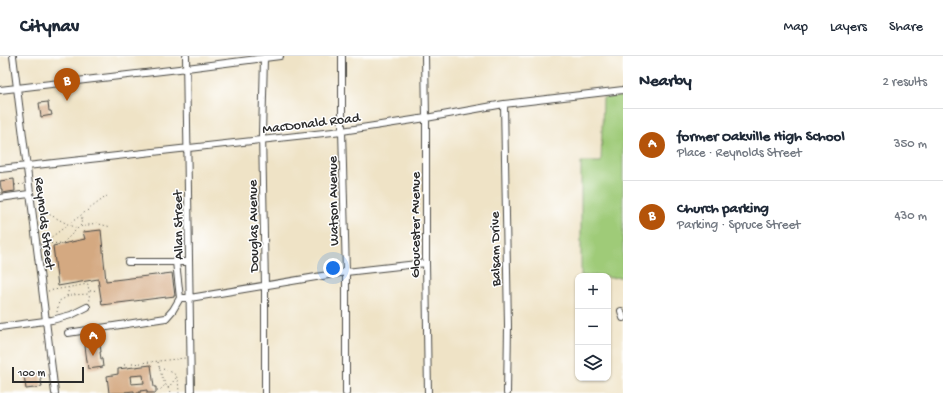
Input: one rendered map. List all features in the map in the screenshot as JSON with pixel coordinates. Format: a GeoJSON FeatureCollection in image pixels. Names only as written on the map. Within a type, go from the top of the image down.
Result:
{"type":"FeatureCollection","features":[{"type":"Feature","properties":{"kind":"street","name":"Reynolds Street"},"geometry":{"type":"LineString","coordinates":[[13,56],[55,393]]}},
{"type":"Feature","properties":{"kind":"street","name":"Allan Street"},"geometry":{"type":"LineString","coordinates":[[186,56],[191,393]]}},
{"type":"Feature","properties":{"kind":"street"},"geometry":{"type":"LineString","coordinates":[[0,90],[280,56]]}},
{"type":"Feature","properties":{"kind":"street","name":"Watson Avenue"},"geometry":{"type":"LineString","coordinates":[[342,56],[342,131],[346,272],[346,393]]}},
{"type":"Feature","properties":{"kind":"street","name":"Gloucester Avenue"},"geometry":{"type":"LineString","coordinates":[[425,56],[428,393]]}},
{"type":"Feature","properties":{"kind":"street","name":"Douglas Avenue"},"geometry":{"type":"LineString","coordinates":[[264,58],[262,140],[265,286],[265,393]]}},
{"type":"Feature","properties":{"kind":"street","name":"MacDonald Road"},"geometry":{"type":"LineString","coordinates":[[0,169],[342,131],[504,104],[623,90]]}},
{"type":"Feature","properties":{"kind":"street","name":"Balsam Drive"},"geometry":{"type":"LineString","coordinates":[[504,104],[508,326],[506,393]]}},
{"type":"Feature","properties":{"kind":"street"},"geometry":{"type":"LineString","coordinates":[[0,198],[30,194]]}},
{"type":"Feature","properties":{"kind":"street"},"geometry":{"type":"LineString","coordinates":[[128,262],[189,262]]}},
{"type":"Feature","properties":{"kind":"street"},"geometry":{"type":"LineString","coordinates":[[68,333],[166,318],[180,298],[176,262]]}},
{"type":"Feature","properties":{"kind":"street"},"geometry":{"type":"LineString","coordinates":[[180,298],[190,298],[346,272],[426,262]]}},
{"type":"Feature","properties":{"kind":"street"},"geometry":{"type":"LineString","coordinates":[[0,327],[46,321],[71,315],[89,307]]}},
{"type":"Feature","properties":{"kind":"street"},"geometry":{"type":"LineString","coordinates":[[621,311],[623,318]]}},
{"type":"Feature","properties":{"kind":"path"},"geometry":{"type":"LineString","coordinates":[[15,185],[28,183]]}},
{"type":"Feature","properties":{"kind":"path"},"geometry":{"type":"LineString","coordinates":[[82,214],[81,225],[63,243],[42,244],[68,224],[107,196]]}},
{"type":"Feature","properties":{"kind":"path"},"geometry":{"type":"LineString","coordinates":[[39,209],[77,229]]}},
{"type":"Feature","properties":{"kind":"path"},"geometry":{"type":"LineString","coordinates":[[81,225],[82,227],[95,223],[111,227]]}},
{"type":"Feature","properties":{"kind":"path"},"geometry":{"type":"LineString","coordinates":[[48,292],[88,284],[89,307]]}},
{"type":"Feature","properties":{"kind":"path"},"geometry":{"type":"LineString","coordinates":[[67,297],[70,287]]}},
{"type":"Feature","properties":{"kind":"path"},"geometry":{"type":"LineString","coordinates":[[89,291],[97,290]]}},
{"type":"Feature","properties":{"kind":"path"},"geometry":{"type":"LineString","coordinates":[[57,315],[59,301],[71,295],[89,294]]}},
{"type":"Feature","properties":{"kind":"path"},"geometry":{"type":"LineString","coordinates":[[124,365],[190,358]]}},
{"type":"Feature","properties":{"kind":"path"},"geometry":{"type":"LineString","coordinates":[[158,362],[160,374],[165,385],[172,393]]}},
{"type":"Feature","properties":{"kind":"path"},"geometry":{"type":"LineString","coordinates":[[159,368],[171,371],[177,378],[178,393]]}},
{"type":"Feature","properties":{"kind":"path"},"geometry":{"type":"LineString","coordinates":[[168,388],[177,378]]}},
{"type":"Feature","properties":{"kind":"path"},"geometry":{"type":"LineString","coordinates":[[157,390],[160,390],[165,385]]}},
{"type":"Feature","properties":{"kind":"green space"},"geometry":{"type":"Polygon","coordinates":[[[623,96],[623,277],[611,278],[611,273],[581,273],[581,162],[601,162],[603,98],[623,96]]]}},
{"type":"Feature","properties":{"kind":"building"},"geometry":{"type":"Polygon","coordinates":[[[48,102],[49,111],[51,111],[52,115],[41,117],[39,103],[48,102]]]}},
{"type":"Feature","properties":{"kind":"building"},"geometry":{"type":"Polygon","coordinates":[[[14,179],[15,191],[2,193],[0,181],[14,179]]]}},
{"type":"Feature","properties":{"kind":"building"},"geometry":{"type":"Polygon","coordinates":[[[101,230],[106,281],[172,273],[175,296],[102,305],[98,279],[58,286],[53,246],[85,239],[83,232],[101,230]]]}},
{"type":"Feature","properties":{"kind":"building"},"geometry":{"type":"Polygon","coordinates":[[[100,344],[103,367],[88,369],[85,346],[100,344]]]}},
{"type":"Feature","properties":{"kind":"building"},"geometry":{"type":"Polygon","coordinates":[[[151,365],[156,393],[147,393],[147,390],[140,391],[140,393],[134,393],[134,391],[125,393],[109,393],[107,376],[118,374],[118,369],[151,365]],[[143,375],[130,376],[131,384],[144,383],[143,375]]]}},
{"type":"Feature","properties":{"kind":"building"},"geometry":{"type":"Polygon","coordinates":[[[40,373],[42,387],[26,389],[24,375],[40,373]]]}},
{"type":"Feature","properties":{"kind":"place","name":"Church parking"},"geometry":{"type":"Point","coordinates":[67,101]}},
{"type":"Feature","properties":{"kind":"place","name":"former Oakville High School"},"geometry":{"type":"Point","coordinates":[93,356]}}]}
